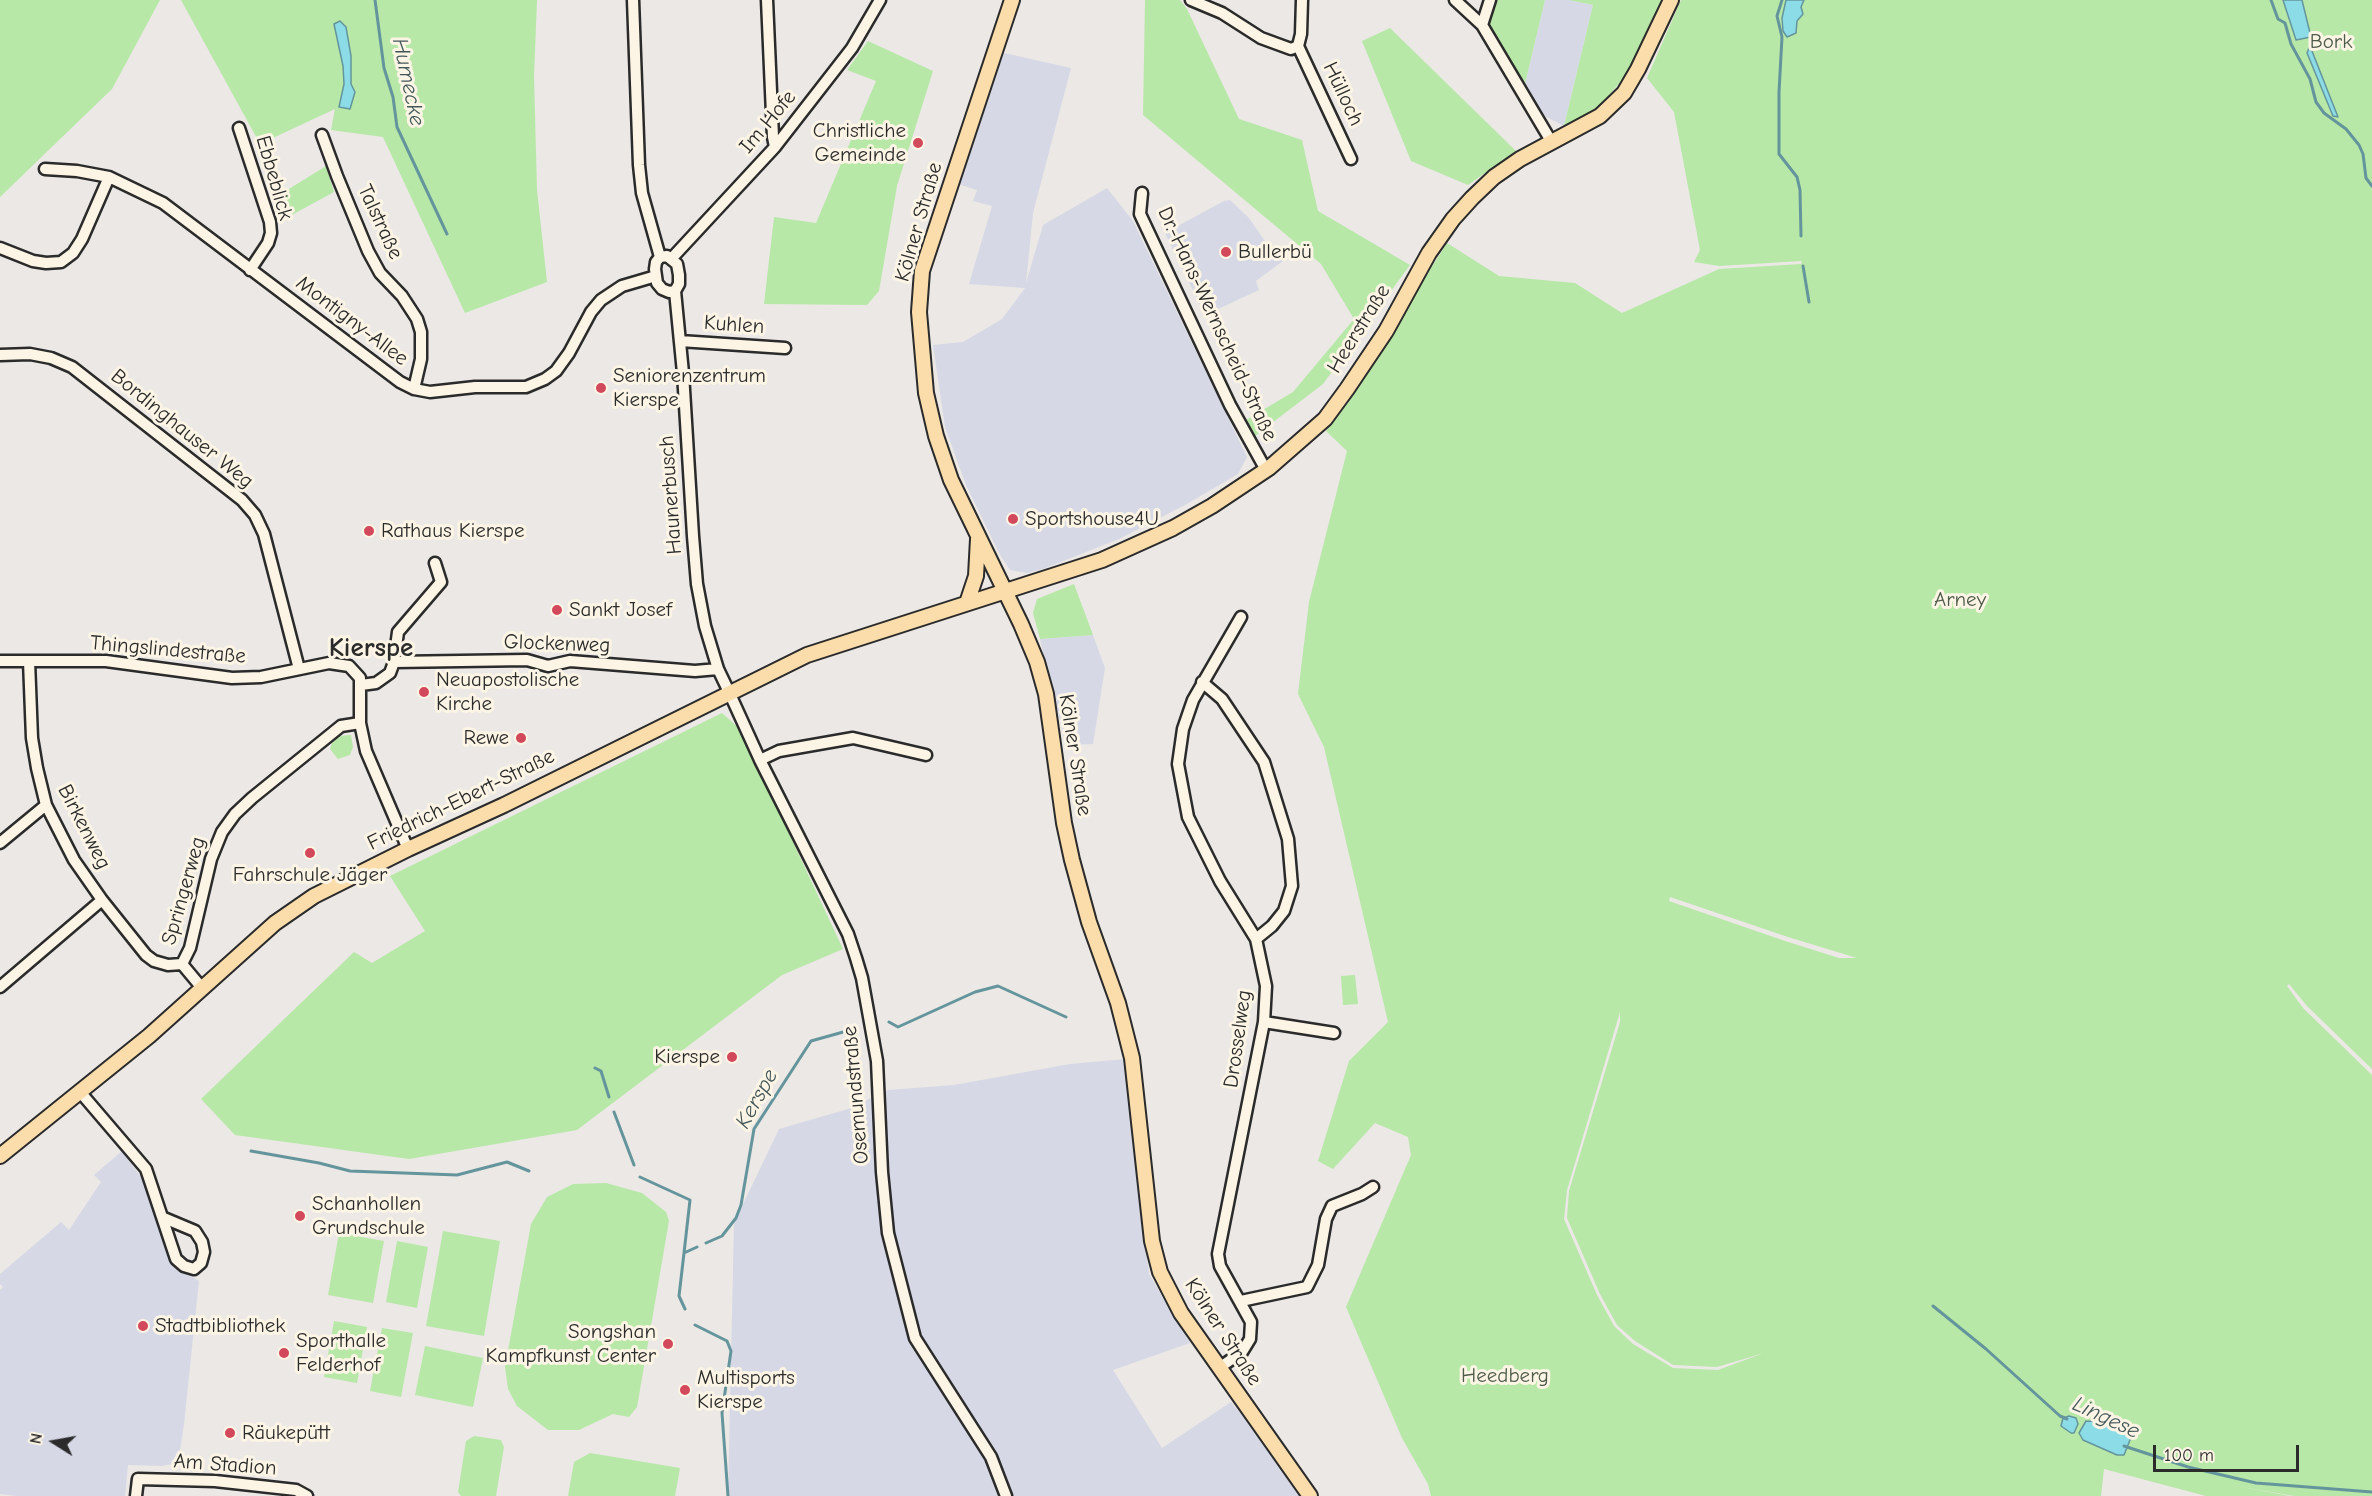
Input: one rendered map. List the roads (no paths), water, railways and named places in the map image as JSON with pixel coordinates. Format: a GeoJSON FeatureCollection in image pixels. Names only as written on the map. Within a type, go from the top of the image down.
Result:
{"type":"FeatureCollection","features":[{"type":"Feature","properties":{"kind":"main road","name":"Kölner Straße"},"geometry":{"type":"LineString","coordinates":[[1012,0],[922,271],[920,344],[932,422],[951,480],[1033,652],[1046,694],[1064,823],[1072,860],[1089,922],[1127,1034],[1138,1098],[1152,1241],[1160,1272],[1180,1313],[1310,1496]]}},
{"type":"Feature","properties":{"kind":"main road","name":"Heerstraße"},"geometry":{"type":"LineString","coordinates":[[1006,592],[1135,547],[1212,506],[1266,470],[1325,419],[1386,332],[1429,253],[1453,219],[1494,177],[1551,141],[1600,116],[1623,93],[1638,69],[1671,0]]}},
{"type":"Feature","properties":{"kind":"main road"},"geometry":{"type":"LineString","coordinates":[[967,603],[976,576],[978,537]]}},
{"type":"Feature","properties":{"kind":"main road","name":"Friedrich-Ebert-Straße"},"geometry":{"type":"LineString","coordinates":[[0,1156],[81,1093],[275,923],[297,907],[408,849],[504,805],[807,655],[1006,592]]}},
{"type":"Feature","properties":{"kind":"street"},"geometry":{"type":"LineString","coordinates":[[633,0],[639,165],[642,193],[660,257]]}},
{"type":"Feature","properties":{"kind":"street"},"geometry":{"type":"LineString","coordinates":[[767,0],[773,136],[776,147]]}},
{"type":"Feature","properties":{"kind":"street","name":"Im Hofe"},"geometry":{"type":"LineString","coordinates":[[672,258],[776,147],[852,48],[880,0]]}},
{"type":"Feature","properties":{"kind":"street"},"geometry":{"type":"LineString","coordinates":[[1191,0],[1209,3],[1261,38],[1291,49],[1298,46],[1301,34],[1302,0]]}},
{"type":"Feature","properties":{"kind":"street"},"geometry":{"type":"LineString","coordinates":[[1455,0],[1482,25],[1551,141]]}},
{"type":"Feature","properties":{"kind":"street"},"geometry":{"type":"LineString","coordinates":[[1482,25],[1490,0]]}},
{"type":"Feature","properties":{"kind":"street","name":"Hülloch"},"geometry":{"type":"LineString","coordinates":[[1298,46],[1351,159]]}},
{"type":"Feature","properties":{"kind":"street","name":"Ebbeblick"},"geometry":{"type":"LineString","coordinates":[[239,128],[270,222],[268,243],[250,270]]}},
{"type":"Feature","properties":{"kind":"street","name":"Talstraße"},"geometry":{"type":"LineString","coordinates":[[322,135],[368,251],[380,273],[402,296],[417,319],[421,332],[421,359],[414,388]]}},
{"type":"Feature","properties":{"kind":"street","name":"Montigny-Allee"},"geometry":{"type":"LineString","coordinates":[[45,169],[77,171],[109,177],[162,203],[400,382],[430,392],[475,387],[525,387],[545,379],[556,371],[569,353],[591,312],[602,300],[622,286],[656,276]]}},
{"type":"Feature","properties":{"kind":"street"},"geometry":{"type":"LineString","coordinates":[[0,248],[33,261],[61,262],[73,253],[82,239],[109,177]]}},
{"type":"Feature","properties":{"kind":"street","name":"Dr.-Hans-Wernscheid-Straße"},"geometry":{"type":"LineString","coordinates":[[1142,193],[1140,214],[1230,405],[1266,470]]}},
{"type":"Feature","properties":{"kind":"street"},"geometry":{"type":"LineString","coordinates":[[660,257],[672,258],[676,264],[680,284],[675,291],[669,292],[662,289],[656,276],[656,262],[660,257]]}},
{"type":"Feature","properties":{"kind":"street","name":"Haunerbusch"},"geometry":{"type":"LineString","coordinates":[[675,291],[697,584],[705,626],[718,669],[729,692]]}},
{"type":"Feature","properties":{"kind":"street","name":"Kuhlen"},"geometry":{"type":"LineString","coordinates":[[680,341],[785,348]]}},
{"type":"Feature","properties":{"kind":"street","name":"Bordinghauser Weg"},"geometry":{"type":"LineString","coordinates":[[0,355],[30,354],[51,358],[72,367],[242,500],[255,515],[264,534],[299,669]]}},
{"type":"Feature","properties":{"kind":"street"},"geometry":{"type":"LineString","coordinates":[[408,849],[370,761],[360,723],[361,685],[383,680],[390,673],[394,662],[398,632],[441,582],[435,563]]}},
{"type":"Feature","properties":{"kind":"street","name":"Drosselweg"},"geometry":{"type":"LineString","coordinates":[[1219,1368],[1242,1352],[1250,1339],[1251,1322],[1220,1266],[1218,1254],[1264,1022],[1266,986],[1256,939],[1220,881],[1188,817],[1178,764],[1183,729],[1193,700],[1241,617]]}},
{"type":"Feature","properties":{"kind":"street","name":"Glockenweg"},"geometry":{"type":"LineString","coordinates":[[394,662],[527,660],[548,666],[570,661],[695,671],[718,669]]}},
{"type":"Feature","properties":{"kind":"street","name":"Thingslindestraße"},"geometry":{"type":"LineString","coordinates":[[0,661],[106,661],[232,678],[261,677],[340,663],[357,672],[361,685]]}},
{"type":"Feature","properties":{"kind":"street","name":"Birkenweg"},"geometry":{"type":"LineString","coordinates":[[29,661],[32,738],[46,805],[74,860],[102,900],[146,955],[154,962],[168,965],[182,964]]}},
{"type":"Feature","properties":{"kind":"street"},"geometry":{"type":"LineString","coordinates":[[1202,682],[1222,699],[1264,762],[1288,839],[1292,886],[1284,911],[1272,926],[1256,939]]}},
{"type":"Feature","properties":{"kind":"street","name":"Osemundstraße"},"geometry":{"type":"LineString","coordinates":[[729,692],[760,760],[848,934],[862,978],[877,1061],[882,1172],[888,1233],[915,1338],[992,1457],[1006,1496]]}},
{"type":"Feature","properties":{"kind":"street","name":"Springerweg"},"geometry":{"type":"LineString","coordinates":[[202,988],[182,964],[190,948],[211,859],[222,832],[235,814],[341,726],[360,723]]}},
{"type":"Feature","properties":{"kind":"street"},"geometry":{"type":"LineString","coordinates":[[760,760],[779,751],[853,738],[926,755]]}},
{"type":"Feature","properties":{"kind":"street"},"geometry":{"type":"LineString","coordinates":[[0,843],[46,805]]}},
{"type":"Feature","properties":{"kind":"street"},"geometry":{"type":"LineString","coordinates":[[0,987],[102,900]]}},
{"type":"Feature","properties":{"kind":"street"},"geometry":{"type":"LineString","coordinates":[[1264,1022],[1334,1033]]}},
{"type":"Feature","properties":{"kind":"street"},"geometry":{"type":"LineString","coordinates":[[81,1093],[146,1169],[176,1259],[184,1266],[194,1269],[201,1263],[204,1252],[202,1242],[195,1231],[164,1218]]}},
{"type":"Feature","properties":{"kind":"street"},"geometry":{"type":"LineString","coordinates":[[1241,1301],[1307,1287],[1318,1265],[1326,1219],[1332,1206],[1374,1187]]}},
{"type":"Feature","properties":{"kind":"street","name":"Am Stadion"},"geometry":{"type":"LineString","coordinates":[[136,1496],[138,1479],[215,1481],[296,1490],[307,1496]]}},
{"type":"Feature","properties":{"kind":"water"},"geometry":{"type":"Polygon","coordinates":[[[1786,0],[1804,0],[1801,7],[1803,14],[1797,21],[1796,33],[1787,37],[1783,31],[1782,18],[1786,0]]]}},
{"type":"Feature","properties":{"kind":"water"},"geometry":{"type":"Polygon","coordinates":[[[2283,0],[2302,0],[2311,37],[2296,40],[2283,0]]]}},
{"type":"Feature","properties":{"kind":"water"},"geometry":{"type":"Polygon","coordinates":[[[340,21],[346,27],[351,56],[351,84],[355,92],[350,109],[339,107],[344,84],[343,66],[334,24],[340,21]]]}},
{"type":"Feature","properties":{"kind":"water"},"geometry":{"type":"Polygon","coordinates":[[[2309,48],[2338,117],[2333,116],[2307,53],[2309,48]]]}},
{"type":"Feature","properties":{"kind":"water"},"geometry":{"type":"Polygon","coordinates":[[[2069,1416],[2076,1418],[2078,1424],[2074,1433],[2061,1426],[2063,1418],[2069,1416]]]}},
{"type":"Feature","properties":{"kind":"water"},"geometry":{"type":"Polygon","coordinates":[[[2086,1421],[2107,1422],[2129,1433],[2130,1440],[2124,1455],[2117,1455],[2083,1440],[2079,1433],[2086,1421]]]}},
{"type":"Feature","properties":{"kind":"waterway","name":"Humecke"},"geometry":{"type":"LineString","coordinates":[[375,0],[384,68],[393,97],[397,127],[447,234]]}},
{"type":"Feature","properties":{"kind":"waterway"},"geometry":{"type":"LineString","coordinates":[[1782,0],[1777,16],[1782,37],[1779,154],[1797,177],[1800,190],[1801,236]]}},
{"type":"Feature","properties":{"kind":"waterway"},"geometry":{"type":"LineString","coordinates":[[2271,0],[2278,19],[2285,23],[2291,44],[2310,79],[2316,102],[2324,113],[2346,129],[2359,145],[2363,154],[2366,178],[2372,186]]}},
{"type":"Feature","properties":{"kind":"waterway"},"geometry":{"type":"LineString","coordinates":[[1803,266],[1809,302]]}},
{"type":"Feature","properties":{"kind":"waterway","name":"Kerspe"},"geometry":{"type":"LineString","coordinates":[[889,1022],[898,1027],[975,992],[998,986],[1066,1017]]}},
{"type":"Feature","properties":{"kind":"waterway","name":"Kerspe"},"geometry":{"type":"LineString","coordinates":[[706,1243],[722,1236],[736,1218],[741,1205],[754,1129],[811,1041],[854,1029]]}},
{"type":"Feature","properties":{"kind":"waterway"},"geometry":{"type":"LineString","coordinates":[[595,1068],[601,1071],[609,1097]]}},
{"type":"Feature","properties":{"kind":"waterway"},"geometry":{"type":"LineString","coordinates":[[614,1112],[634,1165]]}},
{"type":"Feature","properties":{"kind":"waterway"},"geometry":{"type":"LineString","coordinates":[[251,1151],[350,1171],[457,1175],[507,1162],[529,1171]]}},
{"type":"Feature","properties":{"kind":"waterway"},"geometry":{"type":"LineString","coordinates":[[640,1177],[690,1200],[684,1253]]}},
{"type":"Feature","properties":{"kind":"waterway","name":"Kerspe"},"geometry":{"type":"LineString","coordinates":[[685,1309],[679,1296],[684,1253],[697,1247]]}},
{"type":"Feature","properties":{"kind":"waterway","name":"Lingese"},"geometry":{"type":"LineString","coordinates":[[1933,1306],[1986,1349],[2060,1416],[2067,1419]]}},
{"type":"Feature","properties":{"kind":"waterway","name":"Kerspe"},"geometry":{"type":"LineString","coordinates":[[695,1325],[727,1341],[731,1351],[722,1413],[728,1496]]}},
{"type":"Feature","properties":{"kind":"waterway","name":"Lingese"},"geometry":{"type":"LineString","coordinates":[[2124,1446],[2188,1467],[2256,1483],[2372,1492]]}},
{"type":"Feature","properties":{"kind":"place","name":"Christliche Gemeinde"},"geometry":{"type":"Point","coordinates":[918,143]}},
{"type":"Feature","properties":{"kind":"place","name":"Bullerbü"},"geometry":{"type":"Point","coordinates":[1226,252]}},
{"type":"Feature","properties":{"kind":"place","name":"Seniorenzentrum Kierspe"},"geometry":{"type":"Point","coordinates":[601,388]}},
{"type":"Feature","properties":{"kind":"place","name":"Sportshouse4U"},"geometry":{"type":"Point","coordinates":[1013,519]}},
{"type":"Feature","properties":{"kind":"place","name":"Rathaus Kierspe"},"geometry":{"type":"Point","coordinates":[369,531]}},
{"type":"Feature","properties":{"kind":"place","name":"Sankt Josef"},"geometry":{"type":"Point","coordinates":[557,610]}},
{"type":"Feature","properties":{"kind":"place","name":"Neuapostolische Kirche"},"geometry":{"type":"Point","coordinates":[424,692]}},
{"type":"Feature","properties":{"kind":"place","name":"Rewe"},"geometry":{"type":"Point","coordinates":[521,738]}},
{"type":"Feature","properties":{"kind":"place","name":"Fahrschule Jäger"},"geometry":{"type":"Point","coordinates":[310,853]}},
{"type":"Feature","properties":{"kind":"place","name":"Kierspe"},"geometry":{"type":"Point","coordinates":[732,1057]}},
{"type":"Feature","properties":{"kind":"place","name":"Schanhollen Grundschule"},"geometry":{"type":"Point","coordinates":[300,1216]}},
{"type":"Feature","properties":{"kind":"place","name":"Stadtbibliothek"},"geometry":{"type":"Point","coordinates":[143,1326]}},
{"type":"Feature","properties":{"kind":"place","name":"Songshan Kampfkunst Center"},"geometry":{"type":"Point","coordinates":[668,1344]}},
{"type":"Feature","properties":{"kind":"place","name":"Sporthalle Felderhof"},"geometry":{"type":"Point","coordinates":[284,1353]}},
{"type":"Feature","properties":{"kind":"place","name":"Multisports Kierspe"},"geometry":{"type":"Point","coordinates":[685,1390]}},
{"type":"Feature","properties":{"kind":"place","name":"Räukepütt"},"geometry":{"type":"Point","coordinates":[230,1433]}},
{"type":"Feature","properties":{"kind":"district","name":"Kierspe"},"geometry":{"type":"Point","coordinates":[371,648]}},
{"type":"Feature","properties":{"kind":"park label","name":"Bork"},"geometry":{"type":"Point","coordinates":[2331,42]}},
{"type":"Feature","properties":{"kind":"park label","name":"Arney"},"geometry":{"type":"Point","coordinates":[1960,600]}},
{"type":"Feature","properties":{"kind":"park label","name":"Heedberg"},"geometry":{"type":"Point","coordinates":[1505,1376]}}]}
